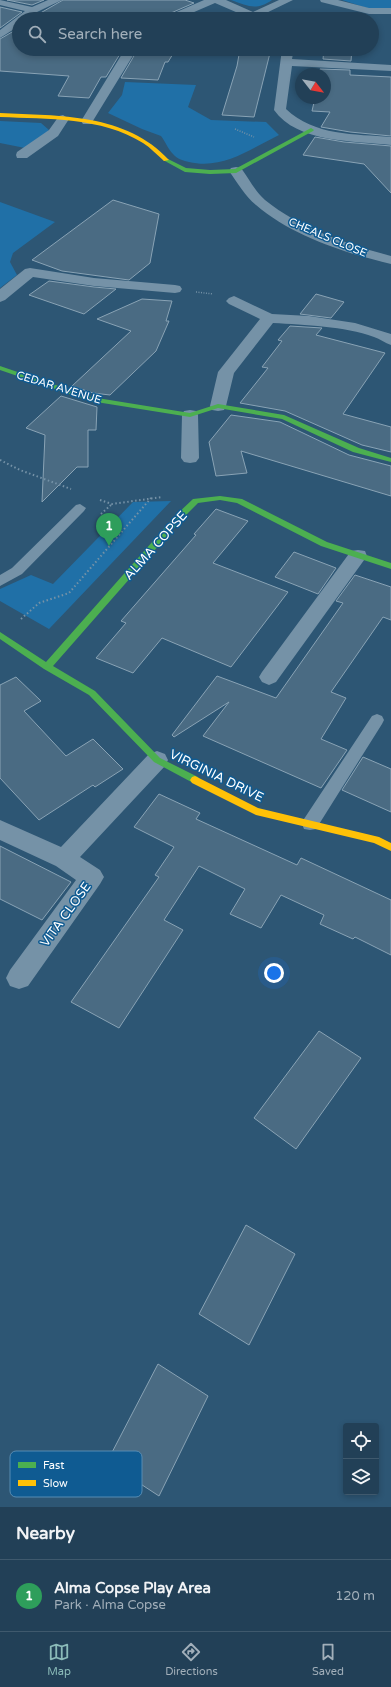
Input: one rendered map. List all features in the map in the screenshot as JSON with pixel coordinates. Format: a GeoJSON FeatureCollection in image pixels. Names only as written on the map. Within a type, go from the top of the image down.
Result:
{"type":"FeatureCollection","features":[{"type":"Feature","properties":{"kind":"street"},"geometry":{"type":"LineString","coordinates":[[30,12],[57,0]]}},
{"type":"Feature","properties":{"kind":"street"},"geometry":{"type":"LineString","coordinates":[[185,12],[212,0]]}},
{"type":"Feature","properties":{"kind":"street"},"geometry":{"type":"LineString","coordinates":[[217,0],[246,12]]}},
{"type":"Feature","properties":{"kind":"street"},"geometry":{"type":"LineString","coordinates":[[267,12],[288,0]]}},
{"type":"Feature","properties":{"kind":"street"},"geometry":{"type":"LineString","coordinates":[[325,0],[369,11],[391,11]]}},
{"type":"Feature","properties":{"kind":"street"},"geometry":{"type":"LineString","coordinates":[[0,2],[33,10]]}},
{"type":"Feature","properties":{"kind":"street"},"geometry":{"type":"LineString","coordinates":[[0,35],[12,26]]}},
{"type":"Feature","properties":{"kind":"street"},"geometry":{"type":"LineString","coordinates":[[87,121],[127,56]]}},
{"type":"Feature","properties":{"kind":"street"},"geometry":{"type":"LineString","coordinates":[[287,56],[280,110],[294,123],[310,130],[336,135],[391,141]]}},
{"type":"Feature","properties":{"kind":"street"},"geometry":{"type":"LineString","coordinates":[[287,62],[391,68]]}},
{"type":"Feature","properties":{"kind":"street"},"geometry":{"type":"LineString","coordinates":[[0,115],[63,118],[87,121],[122,131],[146,142],[169,163],[185,170],[210,172],[236,171],[310,130]]}},
{"type":"Feature","properties":{"kind":"street"},"geometry":{"type":"LineString","coordinates":[[22,155],[54,133],[63,118]]}},
{"type":"Feature","properties":{"kind":"street","name":"CHEALS CLOSE"},"geometry":{"type":"LineString","coordinates":[[236,171],[260,202],[278,215],[318,235],[374,256],[391,260]]}},
{"type":"Feature","properties":{"kind":"street"},"geometry":{"type":"LineString","coordinates":[[17,262],[30,272],[94,282],[175,289]]}},
{"type":"Feature","properties":{"kind":"street"},"geometry":{"type":"LineString","coordinates":[[0,297],[30,272]]}},
{"type":"Feature","properties":{"kind":"street"},"geometry":{"type":"LineString","coordinates":[[234,301],[269,318],[308,320],[355,328],[380,334],[391,340]]}},
{"type":"Feature","properties":{"kind":"street"},"geometry":{"type":"LineString","coordinates":[[218,406],[226,372],[269,318]]}},
{"type":"Feature","properties":{"kind":"street","name":"CEDAR AVENUE"},"geometry":{"type":"LineString","coordinates":[[0,368],[90,399],[190,415],[218,406],[284,417],[356,450],[391,460]]}},
{"type":"Feature","properties":{"kind":"street"},"geometry":{"type":"LineString","coordinates":[[190,415],[190,458]]}},
{"type":"Feature","properties":{"kind":"street","name":"ALMA COPSE"},"geometry":{"type":"LineString","coordinates":[[47,667],[178,517],[196,501],[220,498],[239,500],[324,544],[391,566]]}},
{"type":"Feature","properties":{"kind":"street"},"geometry":{"type":"LineString","coordinates":[[269,677],[358,556]]}},
{"type":"Feature","properties":{"kind":"street","name":"VIRGINIA DRIVE"},"geometry":{"type":"LineString","coordinates":[[1,636],[47,667],[92,693],[158,760],[256,811],[376,840],[391,847]]}},
{"type":"Feature","properties":{"kind":"street"},"geometry":{"type":"LineString","coordinates":[[64,859],[158,760]]}},
{"type":"Feature","properties":{"kind":"street","name":"VITA CLOSE"},"geometry":{"type":"LineString","coordinates":[[0,829],[64,859],[92,877],[20,978]]}},
{"type":"Feature","properties":{"kind":"lane"},"geometry":{"type":"LineString","coordinates":[[0,581],[17,571],[80,508]]}},
{"type":"Feature","properties":{"kind":"lane"},"geometry":{"type":"LineString","coordinates":[[310,824],[377,720]]}},
{"type":"Feature","properties":{"kind":"path"},"geometry":{"type":"LineString","coordinates":[[175,289],[215,295],[234,301]]}},
{"type":"Feature","properties":{"kind":"path"},"geometry":{"type":"LineString","coordinates":[[0,460],[20,470],[77,491]]}},
{"type":"Feature","properties":{"kind":"path"},"geometry":{"type":"LineString","coordinates":[[98,499],[112,504],[178,496],[196,501]]}},
{"type":"Feature","properties":{"kind":"path"},"geometry":{"type":"LineString","coordinates":[[1,636],[39,602],[69,593],[152,498]]}},
{"type":"Feature","properties":{"kind":"shaded area"},"geometry":{"type":"Polygon","coordinates":[[[231,0],[272,0],[261,5],[247,6],[231,0]]]}},
{"type":"Feature","properties":{"kind":"shaded area"},"geometry":{"type":"Polygon","coordinates":[[[342,0],[391,0],[391,9],[370,9],[342,0]]]}},
{"type":"Feature","properties":{"kind":"shaded area"},"geometry":{"type":"Polygon","coordinates":[[[125,82],[196,85],[188,107],[211,120],[266,122],[279,135],[247,152],[225,161],[201,164],[183,160],[173,154],[161,136],[108,113],[122,95],[125,82]]]}},
{"type":"Feature","properties":{"kind":"shaded area"},"geometry":{"type":"Polygon","coordinates":[[[0,121],[41,123],[49,130],[45,136],[25,148],[0,143],[0,121]]]}},
{"type":"Feature","properties":{"kind":"shaded area"},"geometry":{"type":"Polygon","coordinates":[[[0,202],[55,222],[13,253],[10,262],[17,275],[0,288],[0,202]]]}},
{"type":"Feature","properties":{"kind":"shaded area"},"geometry":{"type":"Polygon","coordinates":[[[171,501],[49,629],[0,601],[0,589],[31,575],[53,584],[133,502],[171,501]]]}},
{"type":"Feature","properties":{"kind":"building"},"geometry":{"type":"Polygon","coordinates":[[[7,0],[44,0],[32,5],[7,0]]]}},
{"type":"Feature","properties":{"kind":"building"},"geometry":{"type":"Polygon","coordinates":[[[63,0],[185,0],[194,3],[173,12],[42,12],[63,0]]]}},
{"type":"Feature","properties":{"kind":"building"},"geometry":{"type":"Polygon","coordinates":[[[0,7],[22,12],[12,12],[12,19],[0,28],[0,7]]]}},
{"type":"Feature","properties":{"kind":"building"},"geometry":{"type":"Polygon","coordinates":[[[12,32],[12,56],[119,56],[106,77],[101,77],[89,98],[58,96],[69,76],[0,71],[0,39],[12,32]]]}},
{"type":"Feature","properties":{"kind":"building"},"geometry":{"type":"Polygon","coordinates":[[[134,56],[172,56],[168,62],[165,62],[158,80],[121,78],[134,56]]]}},
{"type":"Feature","properties":{"kind":"building"},"geometry":{"type":"Polygon","coordinates":[[[239,56],[269,56],[254,117],[222,115],[239,56]]]}},
{"type":"Feature","properties":{"kind":"building"},"geometry":{"type":"Polygon","coordinates":[[[323,56],[351,56],[351,61],[323,59],[323,56]]]}},
{"type":"Feature","properties":{"kind":"building"},"geometry":{"type":"Polygon","coordinates":[[[331,69],[350,70],[350,75],[391,77],[391,136],[350,132],[321,127],[330,112],[312,111],[314,104],[331,104],[331,69]]]}},
{"type":"Feature","properties":{"kind":"building"},"geometry":{"type":"Polygon","coordinates":[[[315,137],[344,142],[391,146],[391,193],[364,164],[303,155],[315,137]]]}},
{"type":"Feature","properties":{"kind":"building"},"geometry":{"type":"Polygon","coordinates":[[[113,200],[159,214],[150,263],[129,280],[62,271],[32,260],[113,200]]]}},
{"type":"Feature","properties":{"kind":"building"},"geometry":{"type":"Polygon","coordinates":[[[49,281],[116,289],[84,314],[29,295],[49,281]]]}},
{"type":"Feature","properties":{"kind":"building"},"geometry":{"type":"Polygon","coordinates":[[[316,294],[344,302],[331,318],[300,314],[316,294]]]}},
{"type":"Feature","properties":{"kind":"building"},"geometry":{"type":"Polygon","coordinates":[[[142,299],[172,301],[166,321],[169,321],[156,351],[110,395],[93,393],[72,386],[131,331],[97,319],[142,299]]]}},
{"type":"Feature","properties":{"kind":"building"},"geometry":{"type":"Polygon","coordinates":[[[290,326],[322,328],[316,335],[385,353],[343,414],[391,427],[391,452],[362,445],[285,411],[240,403],[268,368],[262,367],[282,341],[278,340],[290,326]]]}},
{"type":"Feature","properties":{"kind":"building"},"geometry":{"type":"Polygon","coordinates":[[[61,396],[97,407],[96,430],[88,430],[88,467],[77,467],[42,502],[45,435],[26,428],[61,396]]]}},
{"type":"Feature","properties":{"kind":"building"},"geometry":{"type":"Polygon","coordinates":[[[231,415],[280,422],[349,455],[391,466],[391,496],[241,451],[247,473],[216,476],[209,442],[231,415]]]}},
{"type":"Feature","properties":{"kind":"building"},"geometry":{"type":"Polygon","coordinates":[[[216,509],[248,521],[213,563],[288,592],[231,667],[162,638],[133,673],[96,658],[126,623],[121,621],[196,535],[194,534],[216,509]]]}},
{"type":"Feature","properties":{"kind":"building"},"geometry":{"type":"Polygon","coordinates":[[[294,552],[336,568],[318,594],[275,577],[294,552]]]}},
{"type":"Feature","properties":{"kind":"building"},"geometry":{"type":"Polygon","coordinates":[[[355,575],[391,587],[391,620],[383,617],[331,692],[346,698],[321,739],[347,750],[321,788],[203,736],[229,702],[174,737],[172,735],[217,676],[276,698],[343,603],[336,601],[355,575]]]}},
{"type":"Feature","properties":{"kind":"building"},"geometry":{"type":"Polygon","coordinates":[[[16,677],[41,701],[24,711],[66,756],[93,739],[123,769],[95,787],[93,785],[39,820],[0,778],[0,685],[16,677]]]}},
{"type":"Feature","properties":{"kind":"building"},"geometry":{"type":"Polygon","coordinates":[[[363,757],[391,769],[391,812],[342,790],[363,757]]]}},
{"type":"Feature","properties":{"kind":"building"},"geometry":{"type":"Polygon","coordinates":[[[159,794],[200,813],[196,819],[297,865],[301,858],[391,900],[391,955],[355,937],[353,939],[320,924],[324,915],[281,895],[261,928],[230,914],[245,889],[199,866],[164,920],[183,930],[119,1028],[71,1002],[159,877],[155,875],[174,847],[134,827],[159,794]]]}},
{"type":"Feature","properties":{"kind":"building"},"geometry":{"type":"Polygon","coordinates":[[[0,846],[71,882],[42,920],[0,899],[0,846]]]}},
{"type":"Feature","properties":{"kind":"building"},"geometry":{"type":"Polygon","coordinates":[[[319,1031],[361,1058],[296,1149],[254,1118],[319,1031]]]}},
{"type":"Feature","properties":{"kind":"building"},"geometry":{"type":"Polygon","coordinates":[[[246,1225],[295,1254],[249,1345],[199,1314],[246,1225]]]}},
{"type":"Feature","properties":{"kind":"building"},"geometry":{"type":"Polygon","coordinates":[[[158,1364],[208,1396],[159,1496],[142,1485],[142,1451],[113,1451],[158,1364]]]}},
{"type":"Feature","properties":{"kind":"traffic: fast"},"geometry":{"type":"LineString","coordinates":[[166,160],[185,170],[210,172],[236,171],[311,130]]}},
{"type":"Feature","properties":{"kind":"traffic: fast"},"geometry":{"type":"LineString","coordinates":[[0,368],[90,399],[190,415],[218,406],[284,417],[356,450],[391,460]]}},
{"type":"Feature","properties":{"kind":"traffic: fast"},"geometry":{"type":"LineString","coordinates":[[47,667],[179,517],[196,501],[220,498],[239,501],[324,544],[391,566]]}},
{"type":"Feature","properties":{"kind":"traffic: fast"},"geometry":{"type":"LineString","coordinates":[[0,635],[47,667],[92,693],[157,760],[195,780]]}},
{"type":"Feature","properties":{"kind":"traffic: slow"},"geometry":{"type":"LineString","coordinates":[[0,115],[94,122],[130,133],[146,142],[166,160]]}},
{"type":"Feature","properties":{"kind":"traffic: slow"},"geometry":{"type":"LineString","coordinates":[[195,780],[256,811],[376,840],[391,847]]}},
{"type":"Feature","properties":{"kind":"place","name":"Alma Copse Play Area"},"geometry":{"type":"Point","coordinates":[109,546]}}]}
